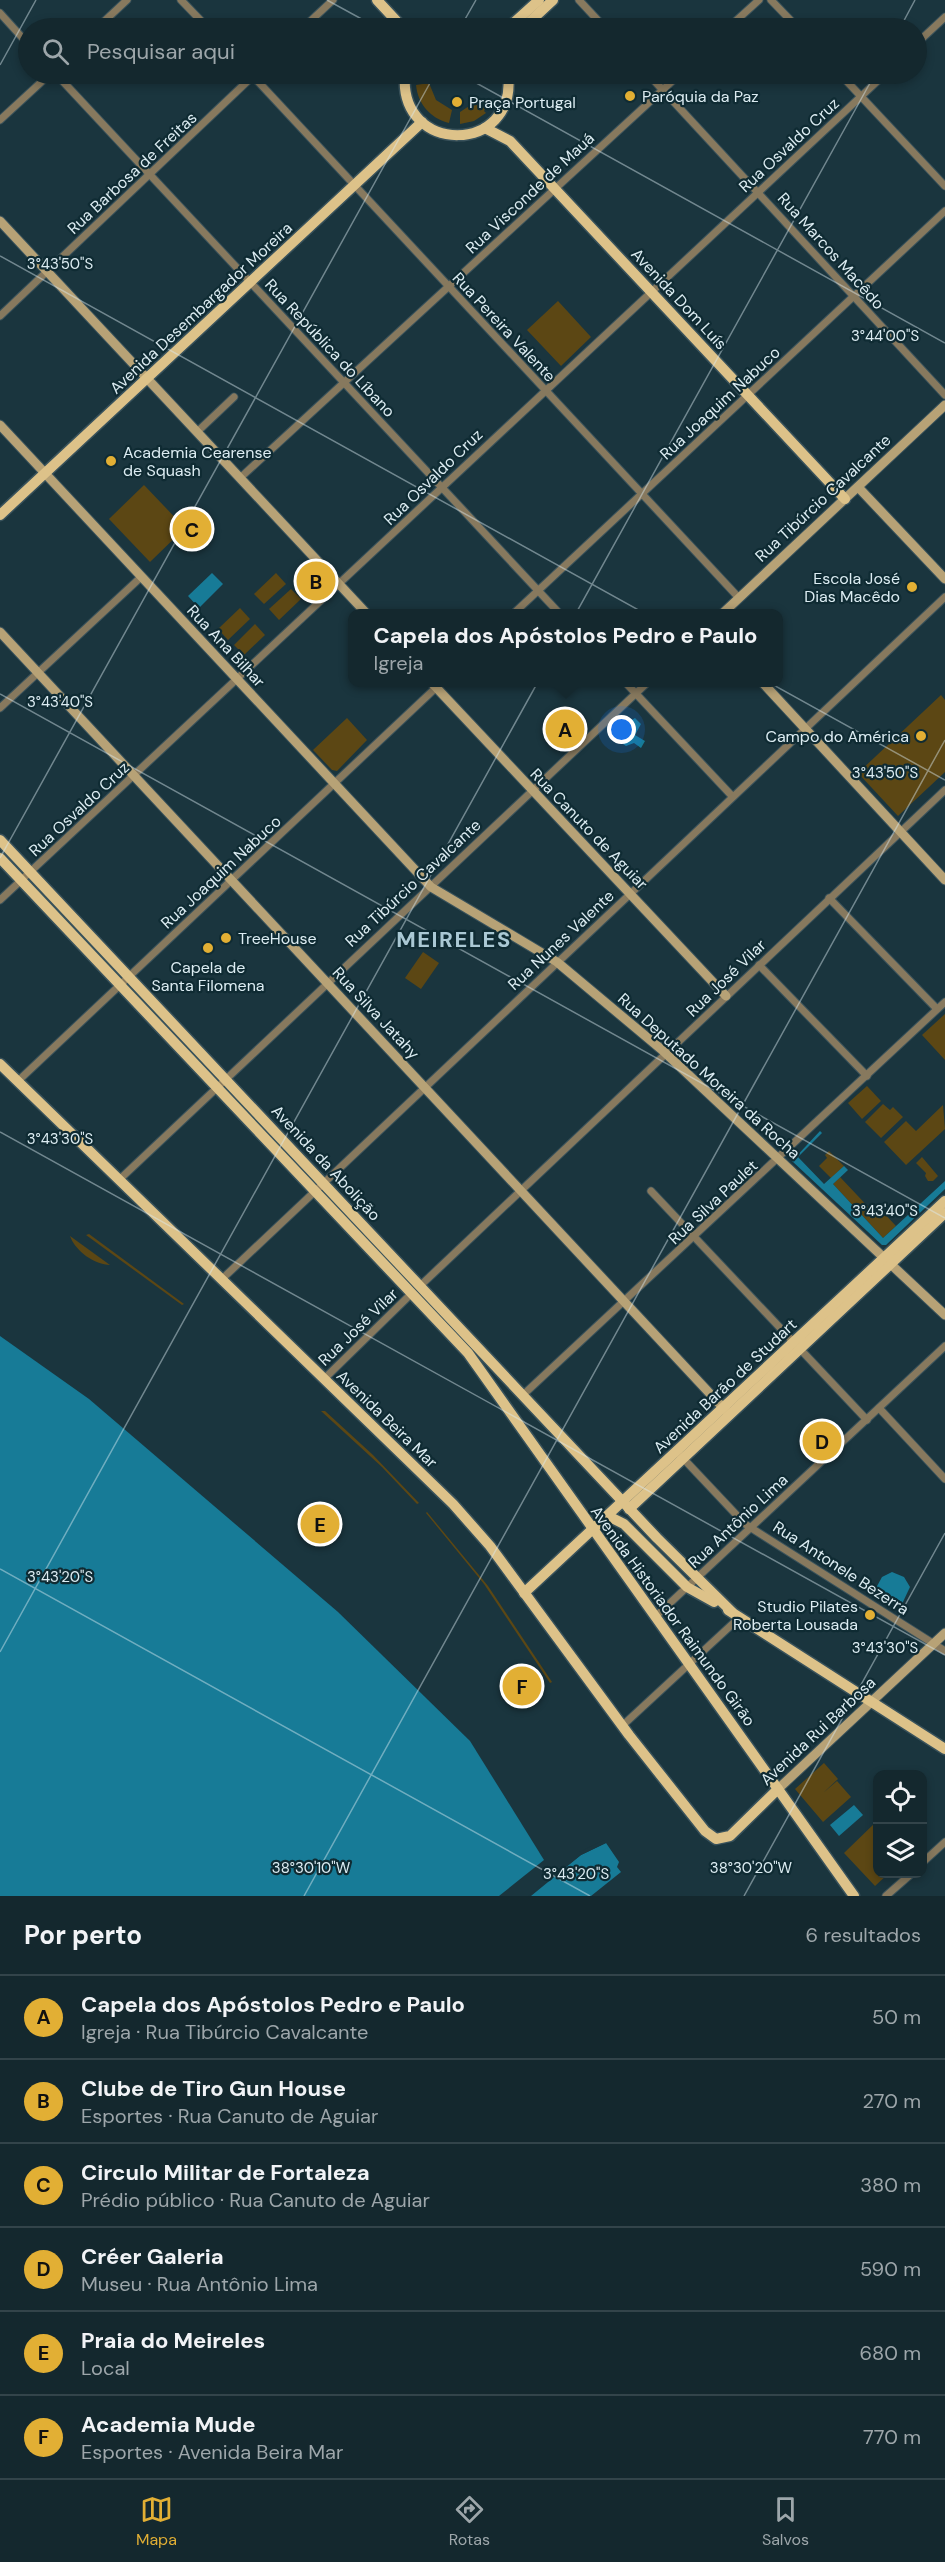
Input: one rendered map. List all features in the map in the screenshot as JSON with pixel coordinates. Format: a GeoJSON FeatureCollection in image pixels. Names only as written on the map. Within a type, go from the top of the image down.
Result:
{"type":"FeatureCollection","features":[{"type":"Feature","properties":{"kind":"main road"},"geometry":{"type":"LineString","coordinates":[[377,0],[394,18]]}},
{"type":"Feature","properties":{"kind":"main road"},"geometry":{"type":"LineString","coordinates":[[519,18],[539,0]]}},
{"type":"Feature","properties":{"kind":"main road"},"geometry":{"type":"LineString","coordinates":[[534,18],[553,0]]}},
{"type":"Feature","properties":{"kind":"main road"},"geometry":{"type":"LineString","coordinates":[[405,84],[406,97],[422,122],[436,131],[452,136],[466,135],[485,128],[498,116],[504,106],[509,84]]}},
{"type":"Feature","properties":{"kind":"main road","name":"Avenida Desembargador Moreira"},"geometry":{"type":"LineString","coordinates":[[0,515],[422,122]]}},
{"type":"Feature","properties":{"kind":"main road","name":"Avenida Dom Luís"},"geometry":{"type":"LineString","coordinates":[[485,128],[507,137],[845,499]]}},
{"type":"Feature","properties":{"kind":"main road","name":"Avenida da Abolição"},"geometry":{"type":"LineString","coordinates":[[0,840],[696,1579],[736,1615]]}},
{"type":"Feature","properties":{"kind":"main road","name":"Avenida da Abolição"},"geometry":{"type":"LineString","coordinates":[[0,858],[468,1353]]}},
{"type":"Feature","properties":{"kind":"main road","name":"Avenida Beira Mar"},"geometry":{"type":"LineString","coordinates":[[0,1064],[453,1503],[490,1546],[622,1726],[709,1835]]}},
{"type":"Feature","properties":{"kind":"main road","name":"Avenida Barão de Studart"},"geometry":{"type":"LineString","coordinates":[[887,1261],[945,1201]]}},
{"type":"Feature","properties":{"kind":"main road","name":"Avenida Barão de Studart"},"geometry":{"type":"LineString","coordinates":[[524,1593],[608,1516],[626,1505],[887,1261],[945,1213]]}},
{"type":"Feature","properties":{"kind":"main road","name":"Avenida Historiador Raimundo Girão"},"geometry":{"type":"LineString","coordinates":[[468,1353],[854,1896]]}},
{"type":"Feature","properties":{"kind":"main road"},"geometry":{"type":"LineString","coordinates":[[608,1516],[624,1524],[687,1587],[736,1615],[945,1749]]}},
{"type":"Feature","properties":{"kind":"main road","name":"Avenida Rui Barbosa"},"geometry":{"type":"LineString","coordinates":[[709,1835],[719,1839],[730,1836],[778,1789]]}},
{"type":"Feature","properties":{"kind":"street"},"geometry":{"type":"LineString","coordinates":[[108,18],[127,0]]}},
{"type":"Feature","properties":{"kind":"street"},"geometry":{"type":"LineString","coordinates":[[181,0],[198,18]]}},
{"type":"Feature","properties":{"kind":"street"},"geometry":{"type":"LineString","coordinates":[[314,18],[333,0]]}},
{"type":"Feature","properties":{"kind":"street"},"geometry":{"type":"LineString","coordinates":[[579,0],[596,18]]}},
{"type":"Feature","properties":{"kind":"street"},"geometry":{"type":"LineString","coordinates":[[739,18],[759,0]]}},
{"type":"Feature","properties":{"kind":"street"},"geometry":{"type":"LineString","coordinates":[[771,0],[788,18]]}},
{"type":"Feature","properties":{"kind":"street"},"geometry":{"type":"LineString","coordinates":[[0,13],[18,33]]}},
{"type":"Feature","properties":{"kind":"street"},"geometry":{"type":"LineString","coordinates":[[927,34],[945,17]]}},
{"type":"Feature","properties":{"kind":"street"},"geometry":{"type":"LineString","coordinates":[[0,120],[39,84]]}},
{"type":"Feature","properties":{"kind":"street","name":"Rua República do Líbano"},"geometry":{"type":"LineString","coordinates":[[65,84],[555,609]]}},
{"type":"Feature","properties":{"kind":"street","name":"Rua Barbosa de Freitas"},"geometry":{"type":"LineString","coordinates":[[0,316],[243,84]]}},
{"type":"Feature","properties":{"kind":"street","name":"Rua Pereira Valente"},"geometry":{"type":"LineString","coordinates":[[262,84],[354,186],[739,598]]}},
{"type":"Feature","properties":{"kind":"street","name":"Rua Marcos Macêdo"},"geometry":{"type":"LineString","coordinates":[[657,84],[759,191],[945,395]]}},
{"type":"Feature","properties":{"kind":"street","name":"Rua Visconde de Mauá"},"geometry":{"type":"LineString","coordinates":[[240,478],[669,84]]}},
{"type":"Feature","properties":{"kind":"street"},"geometry":{"type":"LineString","coordinates":[[850,84],[945,186]]}},
{"type":"Feature","properties":{"kind":"street","name":"Rua Osvaldo Cruz"},"geometry":{"type":"LineString","coordinates":[[0,900],[874,84]]}},
{"type":"Feature","properties":{"kind":"street","name":"Rua Joaquim Nabuco"},"geometry":{"type":"LineString","coordinates":[[518,609],[945,211]]}},
{"type":"Feature","properties":{"kind":"street"},"geometry":{"type":"LineString","coordinates":[[0,220],[362,609]]}},
{"type":"Feature","properties":{"kind":"street"},"geometry":{"type":"LineString","coordinates":[[197,432],[234,397]]}},
{"type":"Feature","properties":{"kind":"street","name":"Rua Tibúrcio Cavalcante"},"geometry":{"type":"LineString","coordinates":[[727,609],[945,405]]}},
{"type":"Feature","properties":{"kind":"street","name":"Rua Ana Bilhar"},"geometry":{"type":"LineString","coordinates":[[0,425],[140,578],[431,887]]}},
{"type":"Feature","properties":{"kind":"street"},"geometry":{"type":"LineString","coordinates":[[858,487],[945,579]]}},
{"type":"Feature","properties":{"kind":"street"},"geometry":{"type":"LineString","coordinates":[[0,708],[140,578]]}},
{"type":"Feature","properties":{"kind":"street","name":"Rua Nunes Valente"},"geometry":{"type":"LineString","coordinates":[[222,1279],[945,597]]}},
{"type":"Feature","properties":{"kind":"street","name":"Rua Silva Jatahy"},"geometry":{"type":"LineString","coordinates":[[0,632],[726,1411]]}},
{"type":"Feature","properties":{"kind":"street","name":"Rua Joaquim Nabuco"},"geometry":{"type":"LineString","coordinates":[[18,1081],[231,879],[334,785],[434,687]]}},
{"type":"Feature","properties":{"kind":"street","name":"Rua Canuto de Aguiar"},"geometry":{"type":"LineString","coordinates":[[440,687],[532,792],[726,996]]}},
{"type":"Feature","properties":{"kind":"street"},"geometry":{"type":"LineString","coordinates":[[630,687],[732,796]]}},
{"type":"Feature","properties":{"kind":"street","name":"Rua Tibúrcio Cavalcante"},"geometry":{"type":"LineString","coordinates":[[120,1179],[643,687]]}},
{"type":"Feature","properties":{"kind":"street"},"geometry":{"type":"LineString","coordinates":[[767,687],[945,880]]}},
{"type":"Feature","properties":{"kind":"street","name":"Rua José Vilar"},"geometry":{"type":"LineString","coordinates":[[421,1285],[945,790]]}},
{"type":"Feature","properties":{"kind":"street","name":"Rua Deputado Moreira da Rocha"},"geometry":{"type":"LineString","coordinates":[[431,887],[557,962],[666,1054],[945,1316]]}},
{"type":"Feature","properties":{"kind":"street"},"geometry":{"type":"LineString","coordinates":[[829,898],[937,1009]]}},
{"type":"Feature","properties":{"kind":"street"},"geometry":{"type":"LineString","coordinates":[[759,965],[867,1076]]}},
{"type":"Feature","properties":{"kind":"street","name":"Rua Silva Paulet"},"geometry":{"type":"LineString","coordinates":[[524,1394],[695,1238],[945,1002]]}},
{"type":"Feature","properties":{"kind":"street"},"geometry":{"type":"LineString","coordinates":[[651,1191],[867,1420]]}},
{"type":"Feature","properties":{"kind":"street","name":"Rua José Vilar"},"geometry":{"type":"LineString","coordinates":[[324,1379],[411,1294]]}},
{"type":"Feature","properties":{"kind":"street","name":"Rua Antônio Lima"},"geometry":{"type":"LineString","coordinates":[[655,1617],[945,1346]]}},
{"type":"Feature","properties":{"kind":"street"},"geometry":{"type":"LineString","coordinates":[[879,1408],[945,1479]]}},
{"type":"Feature","properties":{"kind":"street","name":"Rua Antonele Bezerra"},"geometry":{"type":"LineString","coordinates":[[680,1455],[751,1527],[945,1652]]}},
{"type":"Feature","properties":{"kind":"street"},"geometry":{"type":"LineString","coordinates":[[622,1726],[736,1615]]}},
{"type":"Feature","properties":{"kind":"street","name":"Avenida Rui Barbosa"},"geometry":{"type":"LineString","coordinates":[[778,1789],[945,1633]]}},
{"type":"Feature","properties":{"kind":"street"},"geometry":{"type":"LineString","coordinates":[[927,1859],[945,1843]]}},
{"type":"Feature","properties":{"kind":"street"},"geometry":{"type":"LineString","coordinates":[[886,1896],[906,1878]]}},
{"type":"Feature","properties":{"kind":"shaded area"},"geometry":{"type":"Polygon","coordinates":[[[429,84],[436,100],[452,110],[449,123],[436,118],[426,109],[419,98],[416,85],[429,84]]]}},
{"type":"Feature","properties":{"kind":"shaded area"},"geometry":{"type":"Polygon","coordinates":[[[480,99],[487,106],[484,111],[486,113],[474,121],[460,124],[460,112],[480,99]]]}},
{"type":"Feature","properties":{"kind":"shaded area"},"geometry":{"type":"Polygon","coordinates":[[[558,301],[591,337],[561,366],[527,330],[558,301]]]}},
{"type":"Feature","properties":{"kind":"shaded area"},"geometry":{"type":"Polygon","coordinates":[[[144,485],[185,528],[150,562],[109,519],[144,485]]]}},
{"type":"Feature","properties":{"kind":"shaded area"},"geometry":{"type":"Polygon","coordinates":[[[276,573],[286,584],[264,604],[254,594],[276,573]]]}},
{"type":"Feature","properties":{"kind":"shaded area"},"geometry":{"type":"Polygon","coordinates":[[[291,589],[301,599],[279,620],[269,609],[291,589]]]}},
{"type":"Feature","properties":{"kind":"shaded area"},"geometry":{"type":"Polygon","coordinates":[[[240,608],[250,619],[228,640],[218,629],[240,608]]]}},
{"type":"Feature","properties":{"kind":"shaded area"},"geometry":{"type":"Polygon","coordinates":[[[255,624],[265,635],[244,655],[234,645],[255,624]]]}},
{"type":"Feature","properties":{"kind":"shaded area","name":"Campo do América"},"geometry":{"type":"Polygon","coordinates":[[[941,695],[945,700],[945,772],[898,816],[858,773],[941,695]]]}},
{"type":"Feature","properties":{"kind":"shaded area"},"geometry":{"type":"Polygon","coordinates":[[[347,718],[367,740],[337,771],[332,770],[313,750],[347,718]]]}},
{"type":"Feature","properties":{"kind":"shaded area"},"geometry":{"type":"Polygon","coordinates":[[[423,952],[439,963],[421,989],[405,978],[423,952]]]}},
{"type":"Feature","properties":{"kind":"shaded area"},"geometry":{"type":"Polygon","coordinates":[[[945,1014],[945,1060],[922,1035],[945,1014]]]}},
{"type":"Feature","properties":{"kind":"shaded area"},"geometry":{"type":"Polygon","coordinates":[[[867,1086],[881,1101],[862,1119],[848,1103],[867,1086]]]}},
{"type":"Feature","properties":{"kind":"shaded area"},"geometry":{"type":"Polygon","coordinates":[[[883,1104],[890,1110],[893,1107],[903,1117],[881,1138],[865,1122],[883,1104]]]}},
{"type":"Feature","properties":{"kind":"shaded area"},"geometry":{"type":"Polygon","coordinates":[[[943,1105],[945,1129],[906,1165],[884,1142],[906,1121],[916,1131],[943,1105]]]}},
{"type":"Feature","properties":{"kind":"shaded area"},"geometry":{"type":"Polygon","coordinates":[[[829,1151],[844,1166],[831,1178],[819,1166],[827,1158],[825,1155],[829,1151]]]}},
{"type":"Feature","properties":{"kind":"shaded area"},"geometry":{"type":"Polygon","coordinates":[[[922,1157],[938,1176],[933,1181],[928,1181],[926,1173],[916,1163],[922,1157]]]}},
{"type":"Feature","properties":{"kind":"shaded area"},"geometry":{"type":"Polygon","coordinates":[[[840,1177],[874,1213],[880,1209],[896,1226],[883,1238],[833,1184],[840,1177]]]}},
{"type":"Feature","properties":{"kind":"shaded area"},"geometry":{"type":"Polygon","coordinates":[[[89,1234],[184,1304],[182,1305],[86,1235],[89,1234]]]}},
{"type":"Feature","properties":{"kind":"shaded area"},"geometry":{"type":"Polygon","coordinates":[[[70,1236],[110,1265],[98,1263],[86,1256],[76,1247],[70,1236]]]}},
{"type":"Feature","properties":{"kind":"shaded area"},"geometry":{"type":"Polygon","coordinates":[[[321,1411],[325,1411],[373,1455],[419,1503],[417,1504],[382,1467],[321,1411]]]}},
{"type":"Feature","properties":{"kind":"shaded area"},"geometry":{"type":"Polygon","coordinates":[[[427,1512],[488,1586],[552,1682],[550,1683],[484,1584],[427,1512]]]}},
{"type":"Feature","properties":{"kind":"shaded area"},"geometry":{"type":"Polygon","coordinates":[[[824,1763],[838,1779],[823,1793],[837,1781],[851,1797],[823,1822],[795,1789],[824,1763]]]}},
{"type":"Feature","properties":{"kind":"shaded area"},"geometry":{"type":"Polygon","coordinates":[[[873,1825],[873,1878],[884,1878],[875,1886],[844,1853],[873,1825]]]}},
{"type":"Feature","properties":{"kind":"water"},"geometry":{"type":"Polygon","coordinates":[[[212,573],[223,584],[199,608],[188,596],[212,573]]]}},
{"type":"Feature","properties":{"kind":"water"},"geometry":{"type":"Polygon","coordinates":[[[635,718],[641,724],[635,735],[645,741],[641,748],[634,743],[626,746],[620,742],[628,732],[630,721],[635,718]]]}},
{"type":"Feature","properties":{"kind":"water"},"geometry":{"type":"Polygon","coordinates":[[[820,1131],[822,1133],[798,1157],[824,1184],[844,1166],[848,1170],[833,1184],[883,1238],[945,1181],[945,1189],[886,1245],[882,1245],[792,1161],[820,1131]]]}},
{"type":"Feature","properties":{"kind":"water"},"geometry":{"type":"Polygon","coordinates":[[[0,1336],[89,1399],[338,1612],[470,1741],[544,1860],[499,1896],[0,1896],[0,1336]]]}},
{"type":"Feature","properties":{"kind":"water"},"geometry":{"type":"Polygon","coordinates":[[[892,1572],[904,1577],[910,1587],[902,1604],[876,1588],[882,1577],[892,1572]]]}},
{"type":"Feature","properties":{"kind":"water"},"geometry":{"type":"Polygon","coordinates":[[[854,1805],[863,1815],[839,1836],[830,1825],[854,1805]]]}},
{"type":"Feature","properties":{"kind":"water"},"geometry":{"type":"Polygon","coordinates":[[[606,1843],[619,1862],[617,1867],[621,1872],[591,1896],[531,1896],[581,1855],[606,1843]]]}},
{"type":"Feature","properties":{"kind":"pier"},"geometry":{"type":"Polygon","coordinates":[[[604,1840],[606,1843],[581,1855],[528,1896],[579,1852],[604,1840]]]}},
{"type":"Feature","properties":{"kind":"place","name":"Paróquia da Paz"},"geometry":{"type":"Point","coordinates":[630,96]}},
{"type":"Feature","properties":{"kind":"place","name":"Praça Portugal"},"geometry":{"type":"Point","coordinates":[457,102]}},
{"type":"Feature","properties":{"kind":"place","name":"Academia Cearense de Squash"},"geometry":{"type":"Point","coordinates":[111,461]}},
{"type":"Feature","properties":{"kind":"place","name":"Circulo Militar de Fortaleza"},"geometry":{"type":"Point","coordinates":[192,529]}},
{"type":"Feature","properties":{"kind":"place","name":"Clube de Tiro Gun House"},"geometry":{"type":"Point","coordinates":[316,581]}},
{"type":"Feature","properties":{"kind":"place","name":"Escola José Dias Macêdo"},"geometry":{"type":"Point","coordinates":[912,587]}},
{"type":"Feature","properties":{"kind":"place","name":"Capela dos Apóstolos Pedro e Paulo"},"geometry":{"type":"Point","coordinates":[565,729]}},
{"type":"Feature","properties":{"kind":"place","name":"Campo do América"},"geometry":{"type":"Point","coordinates":[921,736]}},
{"type":"Feature","properties":{"kind":"place","name":"TreeHouse"},"geometry":{"type":"Point","coordinates":[226,938]}},
{"type":"Feature","properties":{"kind":"place","name":"Capela de Santa Filomena"},"geometry":{"type":"Point","coordinates":[208,948]}},
{"type":"Feature","properties":{"kind":"place","name":"Créer Galeria"},"geometry":{"type":"Point","coordinates":[822,1441]}},
{"type":"Feature","properties":{"kind":"place","name":"Praia do Meireles"},"geometry":{"type":"Point","coordinates":[320,1524]}},
{"type":"Feature","properties":{"kind":"place","name":"Studio Pilates Roberta Lousada"},"geometry":{"type":"Point","coordinates":[870,1615]}},
{"type":"Feature","properties":{"kind":"place","name":"Academia Mude"},"geometry":{"type":"Point","coordinates":[522,1686]}},
{"type":"Feature","properties":{"kind":"district","name":"MEIRELES"},"geometry":{"type":"Point","coordinates":[454,939]}}]}
